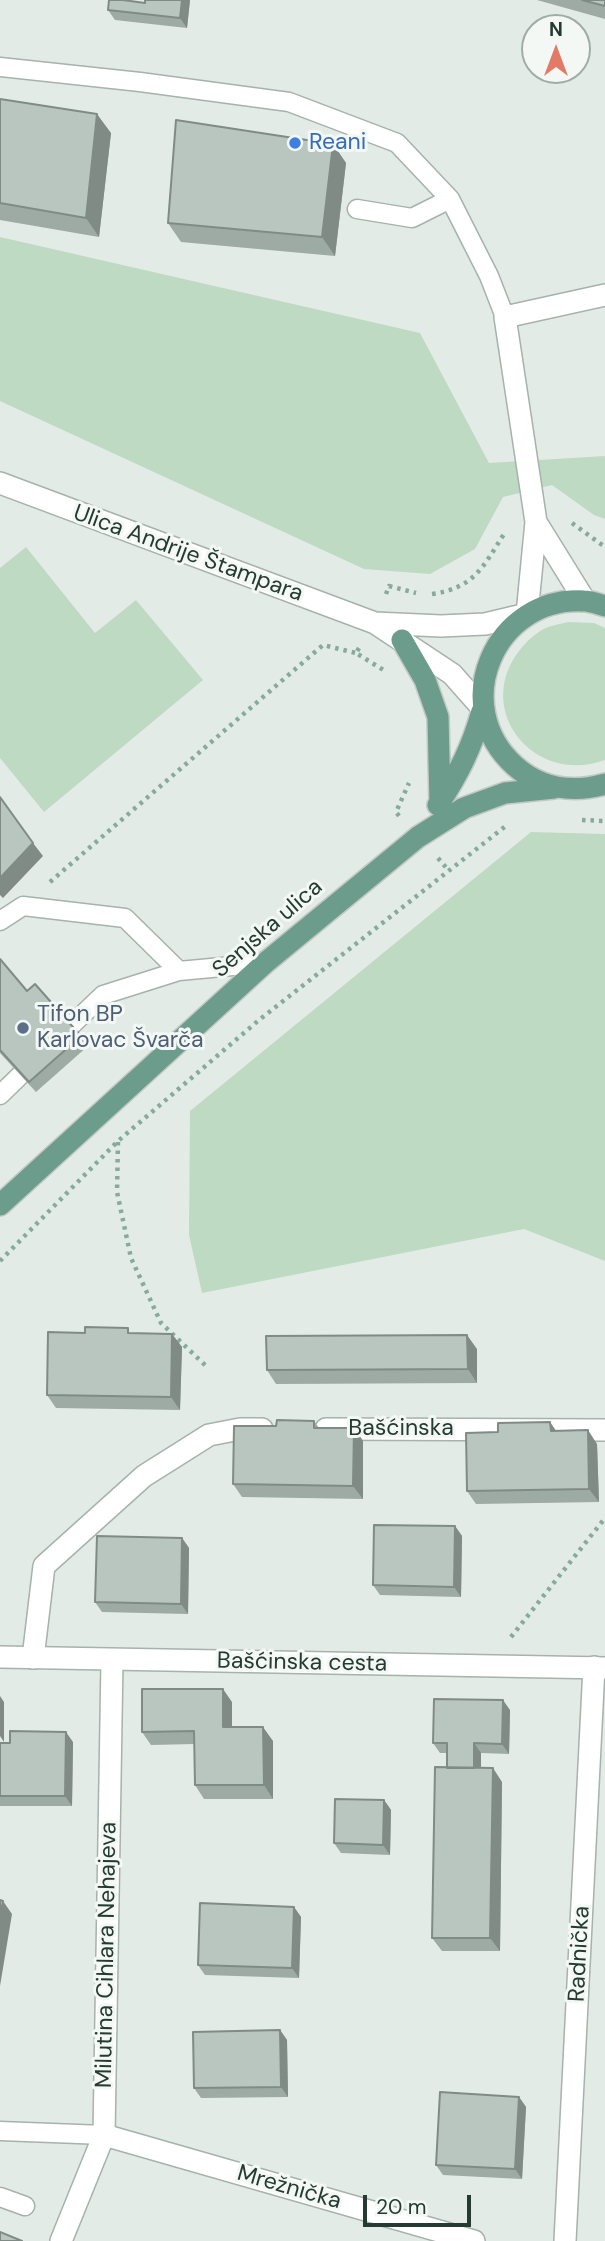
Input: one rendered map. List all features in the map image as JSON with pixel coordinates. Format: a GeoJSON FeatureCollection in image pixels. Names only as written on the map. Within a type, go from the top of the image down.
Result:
{"type":"FeatureCollection","features":[{"type":"Feature","properties":{"kind":"main road"},"geometry":{"type":"LineString","coordinates":[[554,788],[526,775],[503,755],[489,733],[483,709],[483,683],[489,659],[505,634],[527,614],[555,603],[598,602]]}},
{"type":"Feature","properties":{"kind":"main road"},"geometry":{"type":"LineString","coordinates":[[402,640],[425,680],[438,717],[440,803]]}},
{"type":"Feature","properties":{"kind":"main road","name":"Senjska ulica"},"geometry":{"type":"LineString","coordinates":[[418,837],[456,778],[473,743],[483,709]]}},
{"type":"Feature","properties":{"kind":"main road","name":"Senjska ulica"},"geometry":{"type":"LineString","coordinates":[[0,1205],[265,963],[418,837],[464,808],[505,793],[554,788],[586,789],[605,784]]}},
{"type":"Feature","properties":{"kind":"street"},"geometry":{"type":"LineString","coordinates":[[527,614],[536,522],[505,317],[605,295]]}},
{"type":"Feature","properties":{"kind":"street","name":"Ulica Andrije Štampara"},"geometry":{"type":"LineString","coordinates":[[0,483],[375,623],[452,674],[483,709]]}},
{"type":"Feature","properties":{"kind":"street"},"geometry":{"type":"LineString","coordinates":[[536,522],[598,602]]}},
{"type":"Feature","properties":{"kind":"street","name":"Ulica Andrije Štampara"},"geometry":{"type":"LineString","coordinates":[[375,623],[474,625],[527,614]]}},
{"type":"Feature","properties":{"kind":"street"},"geometry":{"type":"LineString","coordinates":[[33,1658],[44,1566],[144,1476],[209,1435],[240,1429],[280,1429]]}},
{"type":"Feature","properties":{"kind":"street","name":"Bašćinska"},"geometry":{"type":"LineString","coordinates":[[307,1429],[605,1430]]}},
{"type":"Feature","properties":{"kind":"street","name":"Bašćinska cesta"},"geometry":{"type":"LineString","coordinates":[[0,1657],[600,1668]]}},
{"type":"Feature","properties":{"kind":"street","name":"Milutina Cihlara Nehajeva"},"geometry":{"type":"LineString","coordinates":[[61,2241],[104,2134],[112,1661]]}},
{"type":"Feature","properties":{"kind":"street","name":"Radnička"},"geometry":{"type":"LineString","coordinates":[[565,2241],[600,1668]]}},
{"type":"Feature","properties":{"kind":"street","name":"Mrežnička"},"geometry":{"type":"LineString","coordinates":[[104,2134],[474,2241]]}},
{"type":"Feature","properties":{"kind":"lane"},"geometry":{"type":"LineString","coordinates":[[0,67],[289,102],[397,143],[450,199],[485,267],[505,317]]}},
{"type":"Feature","properties":{"kind":"lane"},"geometry":{"type":"LineString","coordinates":[[356,209],[412,218],[450,199]]}},
{"type":"Feature","properties":{"kind":"lane"},"geometry":{"type":"LineString","coordinates":[[0,921],[23,906],[125,918],[179,971]]}},
{"type":"Feature","properties":{"kind":"lane"},"geometry":{"type":"LineString","coordinates":[[0,1095],[103,995],[179,971],[265,963]]}},
{"type":"Feature","properties":{"kind":"lane"},"geometry":{"type":"LineString","coordinates":[[0,2132],[104,2134]]}},
{"type":"Feature","properties":{"kind":"lane"},"geometry":{"type":"LineString","coordinates":[[0,2197],[25,2206]]}},
{"type":"Feature","properties":{"kind":"path"},"geometry":{"type":"LineString","coordinates":[[389,586],[422,595],[451,591],[479,573],[508,528],[536,522]]}},
{"type":"Feature","properties":{"kind":"path"},"geometry":{"type":"LineString","coordinates":[[356,653],[375,623]]}},
{"type":"Feature","properties":{"kind":"path"},"geometry":{"type":"LineString","coordinates":[[23,906],[323,645],[356,653],[390,675]]}},
{"type":"Feature","properties":{"kind":"path"},"geometry":{"type":"LineString","coordinates":[[411,779],[396,812],[418,837]]}},
{"type":"Feature","properties":{"kind":"path"},"geometry":{"type":"LineString","coordinates":[[575,819],[605,821]]}},
{"type":"Feature","properties":{"kind":"path"},"geometry":{"type":"LineString","coordinates":[[0,1261],[118,1141],[259,1020],[509,823]]}},
{"type":"Feature","properties":{"kind":"path"},"geometry":{"type":"LineString","coordinates":[[118,1141],[117,1192],[131,1258],[161,1323],[206,1366]]}},
{"type":"Feature","properties":{"kind":"path"},"geometry":{"type":"LineString","coordinates":[[489,1665],[605,1518]]}},
{"type":"Feature","properties":{"kind":"green space"},"geometry":{"type":"Polygon","coordinates":[[[0,237],[420,333],[489,463],[605,456],[605,519],[594,515],[552,485],[503,497],[475,549],[430,574],[364,569],[0,401],[0,237]]]}},
{"type":"Feature","properties":{"kind":"green space"},"geometry":{"type":"Polygon","coordinates":[[[26,547],[95,633],[136,600],[203,680],[44,812],[0,758],[0,568],[26,547]]]}},
{"type":"Feature","properties":{"kind":"green space"},"geometry":{"type":"Polygon","coordinates":[[[569,622],[594,623],[605,628],[605,760],[579,765],[556,762],[535,753],[518,738],[508,719],[503,697],[507,674],[522,647],[544,629],[569,622]]]}},
{"type":"Feature","properties":{"kind":"green space"},"geometry":{"type":"Polygon","coordinates":[[[531,832],[605,834],[605,1261],[524,1229],[202,1293],[189,1235],[190,1111],[531,832]]]}},
{"type":"Feature","properties":{"kind":"building"},"geometry":{"type":"Polygon","coordinates":[[[109,0],[145,3],[145,0],[182,0],[180,18],[108,10],[109,0]]]}},
{"type":"Feature","properties":{"kind":"building"},"geometry":{"type":"Polygon","coordinates":[[[582,0],[605,0],[605,6],[582,0]]]}},
{"type":"Feature","properties":{"kind":"building"},"geometry":{"type":"Polygon","coordinates":[[[0,99],[97,114],[86,218],[0,203],[0,99]]]}},
{"type":"Feature","properties":{"kind":"building"},"geometry":{"type":"Polygon","coordinates":[[[176,120],[333,144],[322,237],[168,223],[176,120]]]}},
{"type":"Feature","properties":{"kind":"building"},"geometry":{"type":"Polygon","coordinates":[[[0,797],[33,843],[0,878],[0,797]]]}},
{"type":"Feature","properties":{"kind":"building"},"geometry":{"type":"Polygon","coordinates":[[[0,959],[27,991],[35,984],[81,1036],[29,1082],[0,1050],[0,959]]]}},
{"type":"Feature","properties":{"kind":"building"},"geometry":{"type":"Polygon","coordinates":[[[85,1327],[128,1328],[128,1333],[172,1334],[171,1397],[47,1395],[48,1332],[85,1333],[85,1327]]]}},
{"type":"Feature","properties":{"kind":"building"},"geometry":{"type":"Polygon","coordinates":[[[467,1335],[468,1369],[267,1370],[266,1336],[467,1335]]]}},
{"type":"Feature","properties":{"kind":"building"},"geometry":{"type":"Polygon","coordinates":[[[277,1420],[314,1421],[314,1428],[354,1428],[353,1486],[233,1484],[234,1426],[276,1426],[277,1420]]]}},
{"type":"Feature","properties":{"kind":"building"},"geometry":{"type":"Polygon","coordinates":[[[550,1422],[551,1431],[588,1430],[589,1489],[467,1491],[466,1433],[498,1432],[498,1423],[550,1422]]]}},
{"type":"Feature","properties":{"kind":"building"},"geometry":{"type":"Polygon","coordinates":[[[374,1525],[455,1526],[454,1587],[373,1585],[374,1525]]]}},
{"type":"Feature","properties":{"kind":"building"},"geometry":{"type":"Polygon","coordinates":[[[97,1536],[182,1538],[181,1604],[95,1602],[97,1536]]]}},
{"type":"Feature","properties":{"kind":"building"},"geometry":{"type":"Polygon","coordinates":[[[142,1689],[223,1689],[223,1727],[263,1727],[264,1785],[195,1785],[194,1731],[142,1732],[142,1689]]]}},
{"type":"Feature","properties":{"kind":"building"},"geometry":{"type":"Polygon","coordinates":[[[434,1699],[503,1700],[502,1744],[474,1743],[474,1768],[447,1768],[447,1743],[433,1743],[434,1699]]]}},
{"type":"Feature","properties":{"kind":"building"},"geometry":{"type":"Polygon","coordinates":[[[10,1731],[66,1732],[65,1796],[0,1796],[0,1743],[10,1743],[10,1731]]]}},
{"type":"Feature","properties":{"kind":"building"},"geometry":{"type":"Polygon","coordinates":[[[435,1767],[493,1768],[490,1938],[432,1938],[435,1767]]]}},
{"type":"Feature","properties":{"kind":"building"},"geometry":{"type":"Polygon","coordinates":[[[335,1799],[384,1800],[383,1845],[334,1843],[335,1799]]]}},
{"type":"Feature","properties":{"kind":"building"},"geometry":{"type":"Polygon","coordinates":[[[200,1903],[294,1907],[292,1968],[198,1965],[200,1903]]]}},
{"type":"Feature","properties":{"kind":"building"},"geometry":{"type":"Polygon","coordinates":[[[280,2030],[281,2087],[194,2088],[193,2032],[280,2030]]]}},
{"type":"Feature","properties":{"kind":"building"},"geometry":{"type":"Polygon","coordinates":[[[440,2092],[519,2097],[515,2169],[436,2165],[440,2092]]]}},
{"type":"Feature","properties":{"kind":"building"},"geometry":{"type":"Polygon","coordinates":[[[0,2232],[22,2241],[0,2241],[0,2232]]]}},
{"type":"Feature","properties":{"kind":"place","name":"Reani"},"geometry":{"type":"Point","coordinates":[295,143]}},
{"type":"Feature","properties":{"kind":"place","name":"Tifon BP Karlovac Švarča"},"geometry":{"type":"Point","coordinates":[23,1028]}}]}
